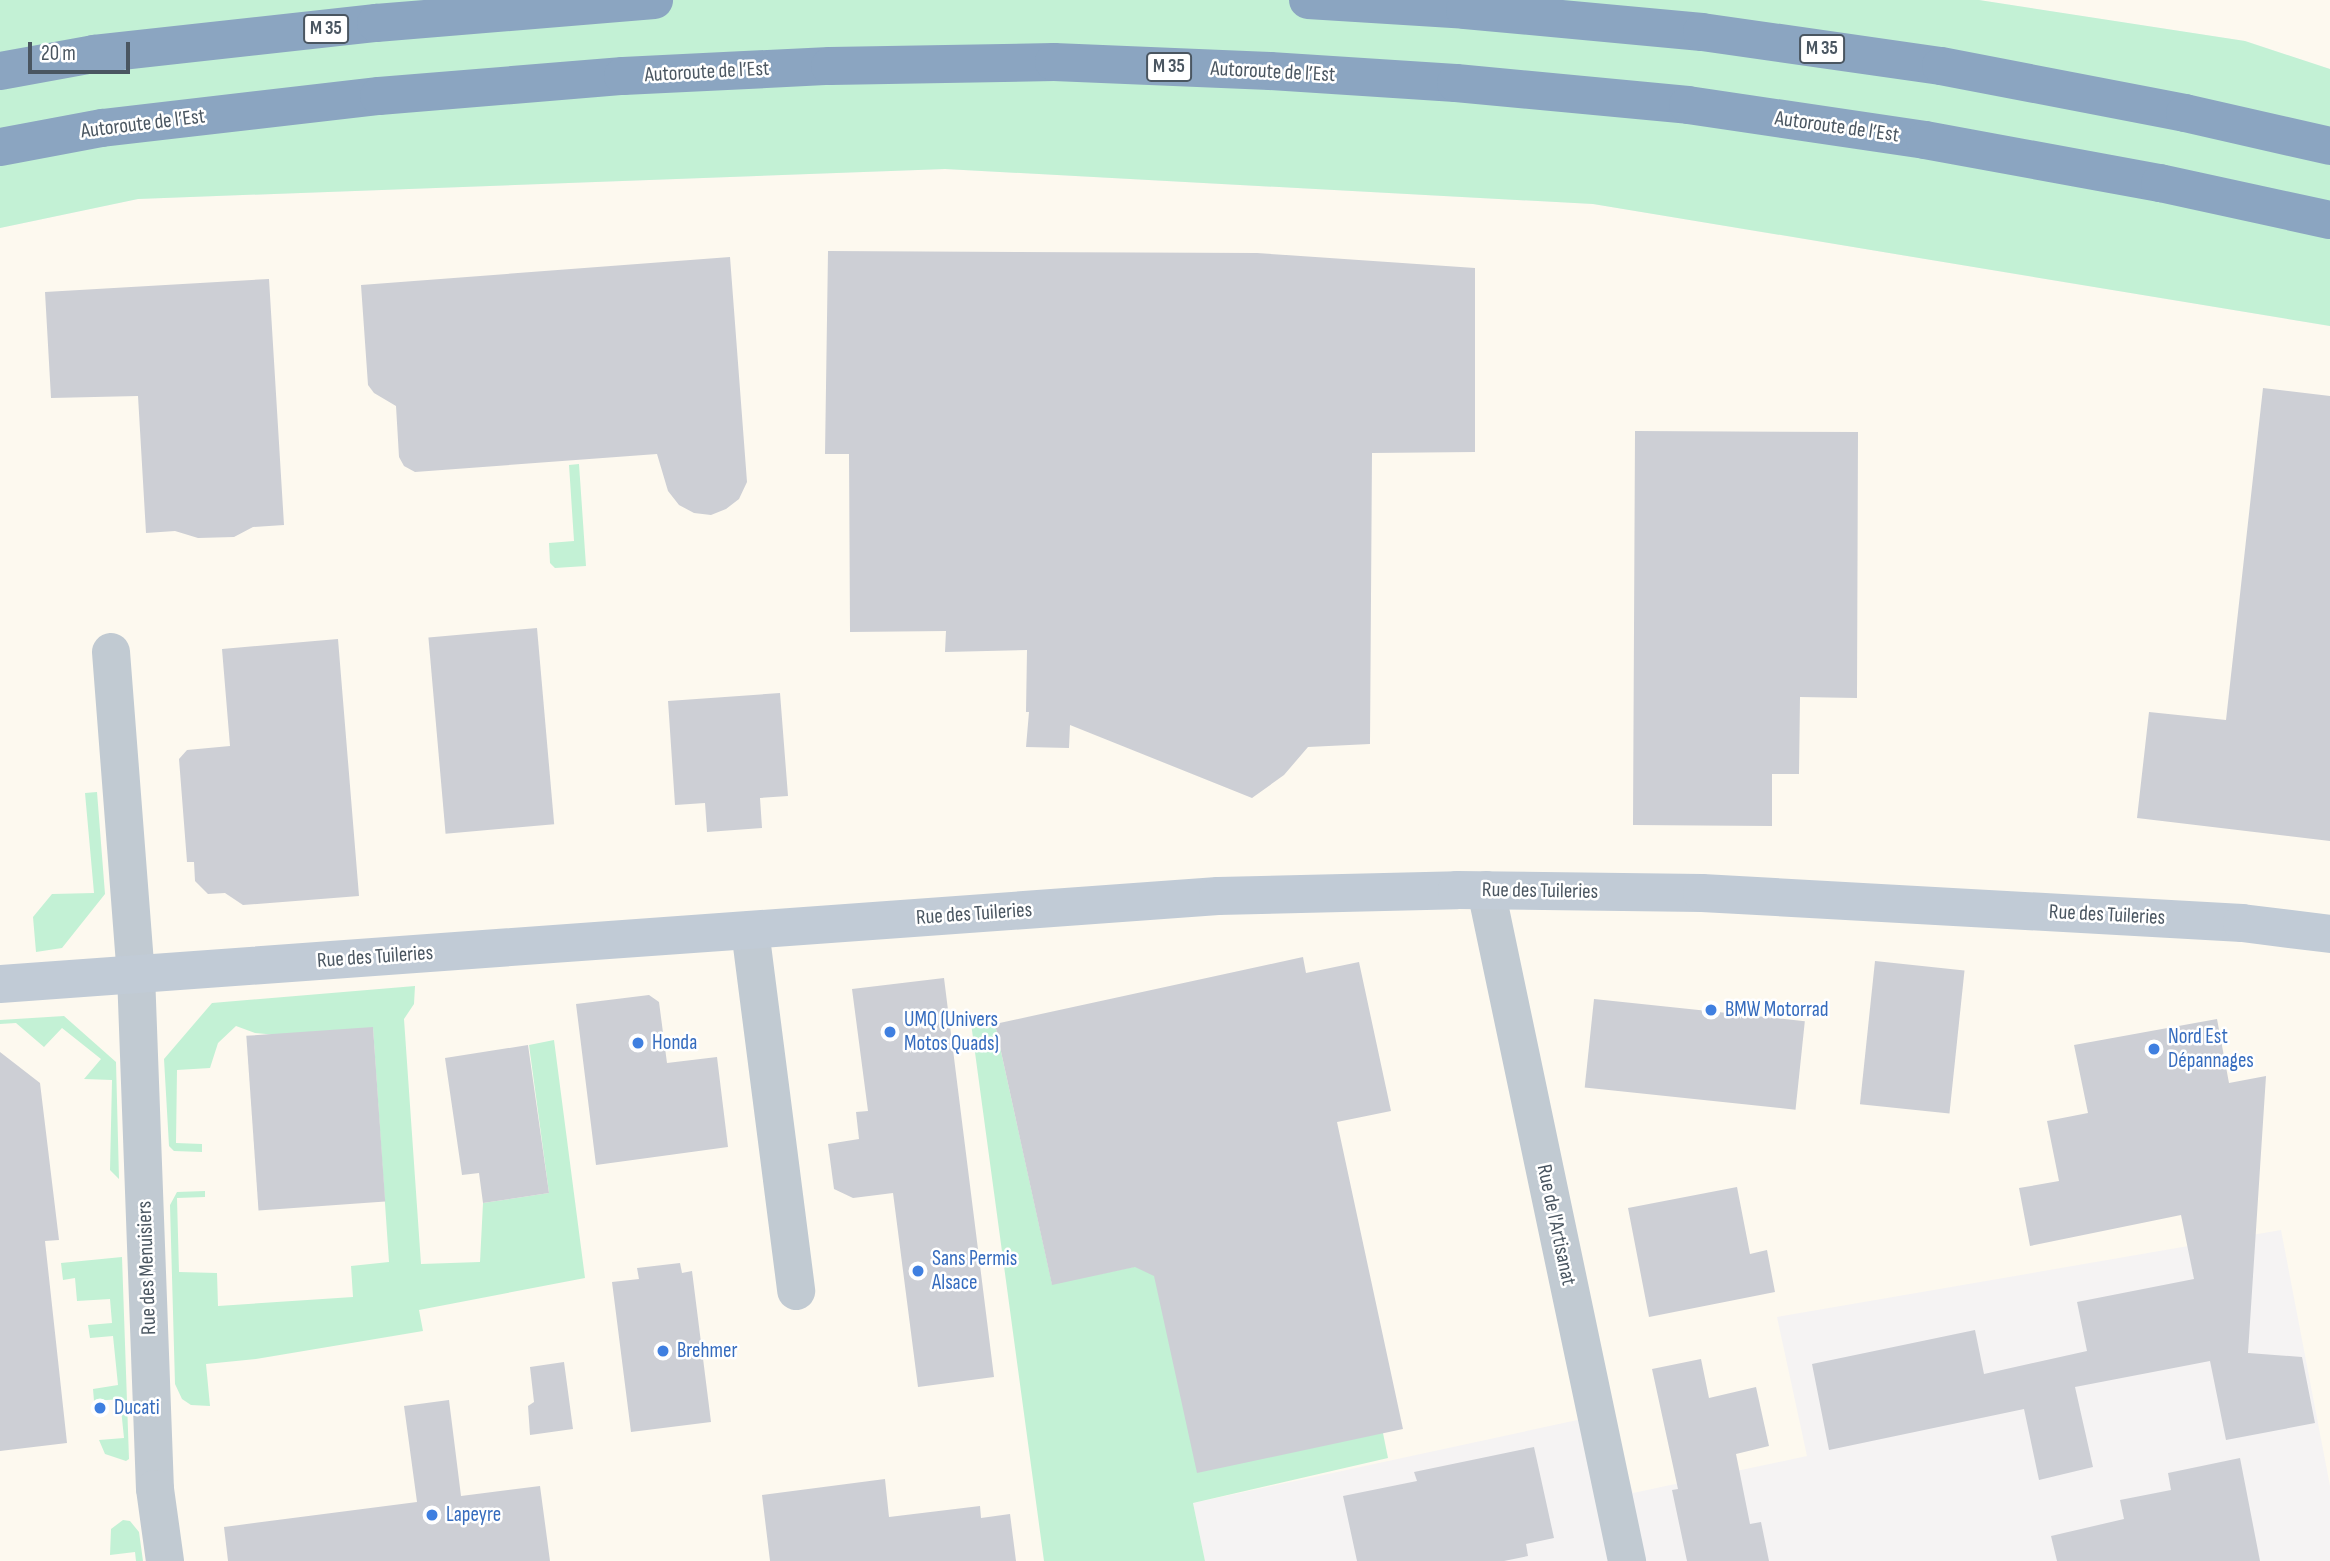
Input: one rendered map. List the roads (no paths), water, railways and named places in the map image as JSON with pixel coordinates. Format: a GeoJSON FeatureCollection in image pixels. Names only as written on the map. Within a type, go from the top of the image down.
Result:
{"type":"FeatureCollection","features":[{"type":"Feature","properties":{"kind":"highway","name":"M 35"},"geometry":{"type":"LineString","coordinates":[[0,71],[94,54],[362,25],[654,0]]}},
{"type":"Feature","properties":{"kind":"highway","name":"M 35"},"geometry":{"type":"LineString","coordinates":[[1308,0],[1465,10],[1702,32],[1928,64],[2185,113],[2330,146]]}},
{"type":"Feature","properties":{"kind":"highway","name":"Autoroute de l’Est"},"geometry":{"type":"LineString","coordinates":[[0,147],[102,128],[379,96],[623,76],[831,66],[1054,62],[1269,71],[1456,83],[1688,105],[1925,140],[2160,183],[2330,220]]}},
{"type":"Feature","properties":{"kind":"street","name":"Rue des Menuisiers"},"geometry":{"type":"LineString","coordinates":[[111,652],[136,974],[155,1489],[165,1561]]}},
{"type":"Feature","properties":{"kind":"street","name":"Rue des Tuileries"},"geometry":{"type":"LineString","coordinates":[[0,984],[1217,896],[1486,890],[1729,894],[2242,923],[2330,934]]}},
{"type":"Feature","properties":{"kind":"street","name":"Rue de l'Artisanat"},"geometry":{"type":"LineString","coordinates":[[1486,890],[1627,1561]]}},
{"type":"Feature","properties":{"kind":"street"},"geometry":{"type":"LineString","coordinates":[[750,930],[796,1291]]}},
{"type":"Feature","properties":{"kind":"place","name":"BMW Motorrad"},"geometry":{"type":"Point","coordinates":[1711,1010]}},
{"type":"Feature","properties":{"kind":"place","name":"UMQ (Univers Motos Quads)"},"geometry":{"type":"Point","coordinates":[890,1032]}},
{"type":"Feature","properties":{"kind":"place","name":"Honda"},"geometry":{"type":"Point","coordinates":[638,1043]}},
{"type":"Feature","properties":{"kind":"place","name":"Nord Est Dépannages"},"geometry":{"type":"Point","coordinates":[2154,1049]}},
{"type":"Feature","properties":{"kind":"place","name":"Sans Permis Alsace"},"geometry":{"type":"Point","coordinates":[918,1271]}},
{"type":"Feature","properties":{"kind":"place","name":"Brehmer"},"geometry":{"type":"Point","coordinates":[663,1351]}},
{"type":"Feature","properties":{"kind":"place","name":"Ducati"},"geometry":{"type":"Point","coordinates":[100,1408]}},
{"type":"Feature","properties":{"kind":"place","name":"Lapeyre"},"geometry":{"type":"Point","coordinates":[432,1515]}}]}
